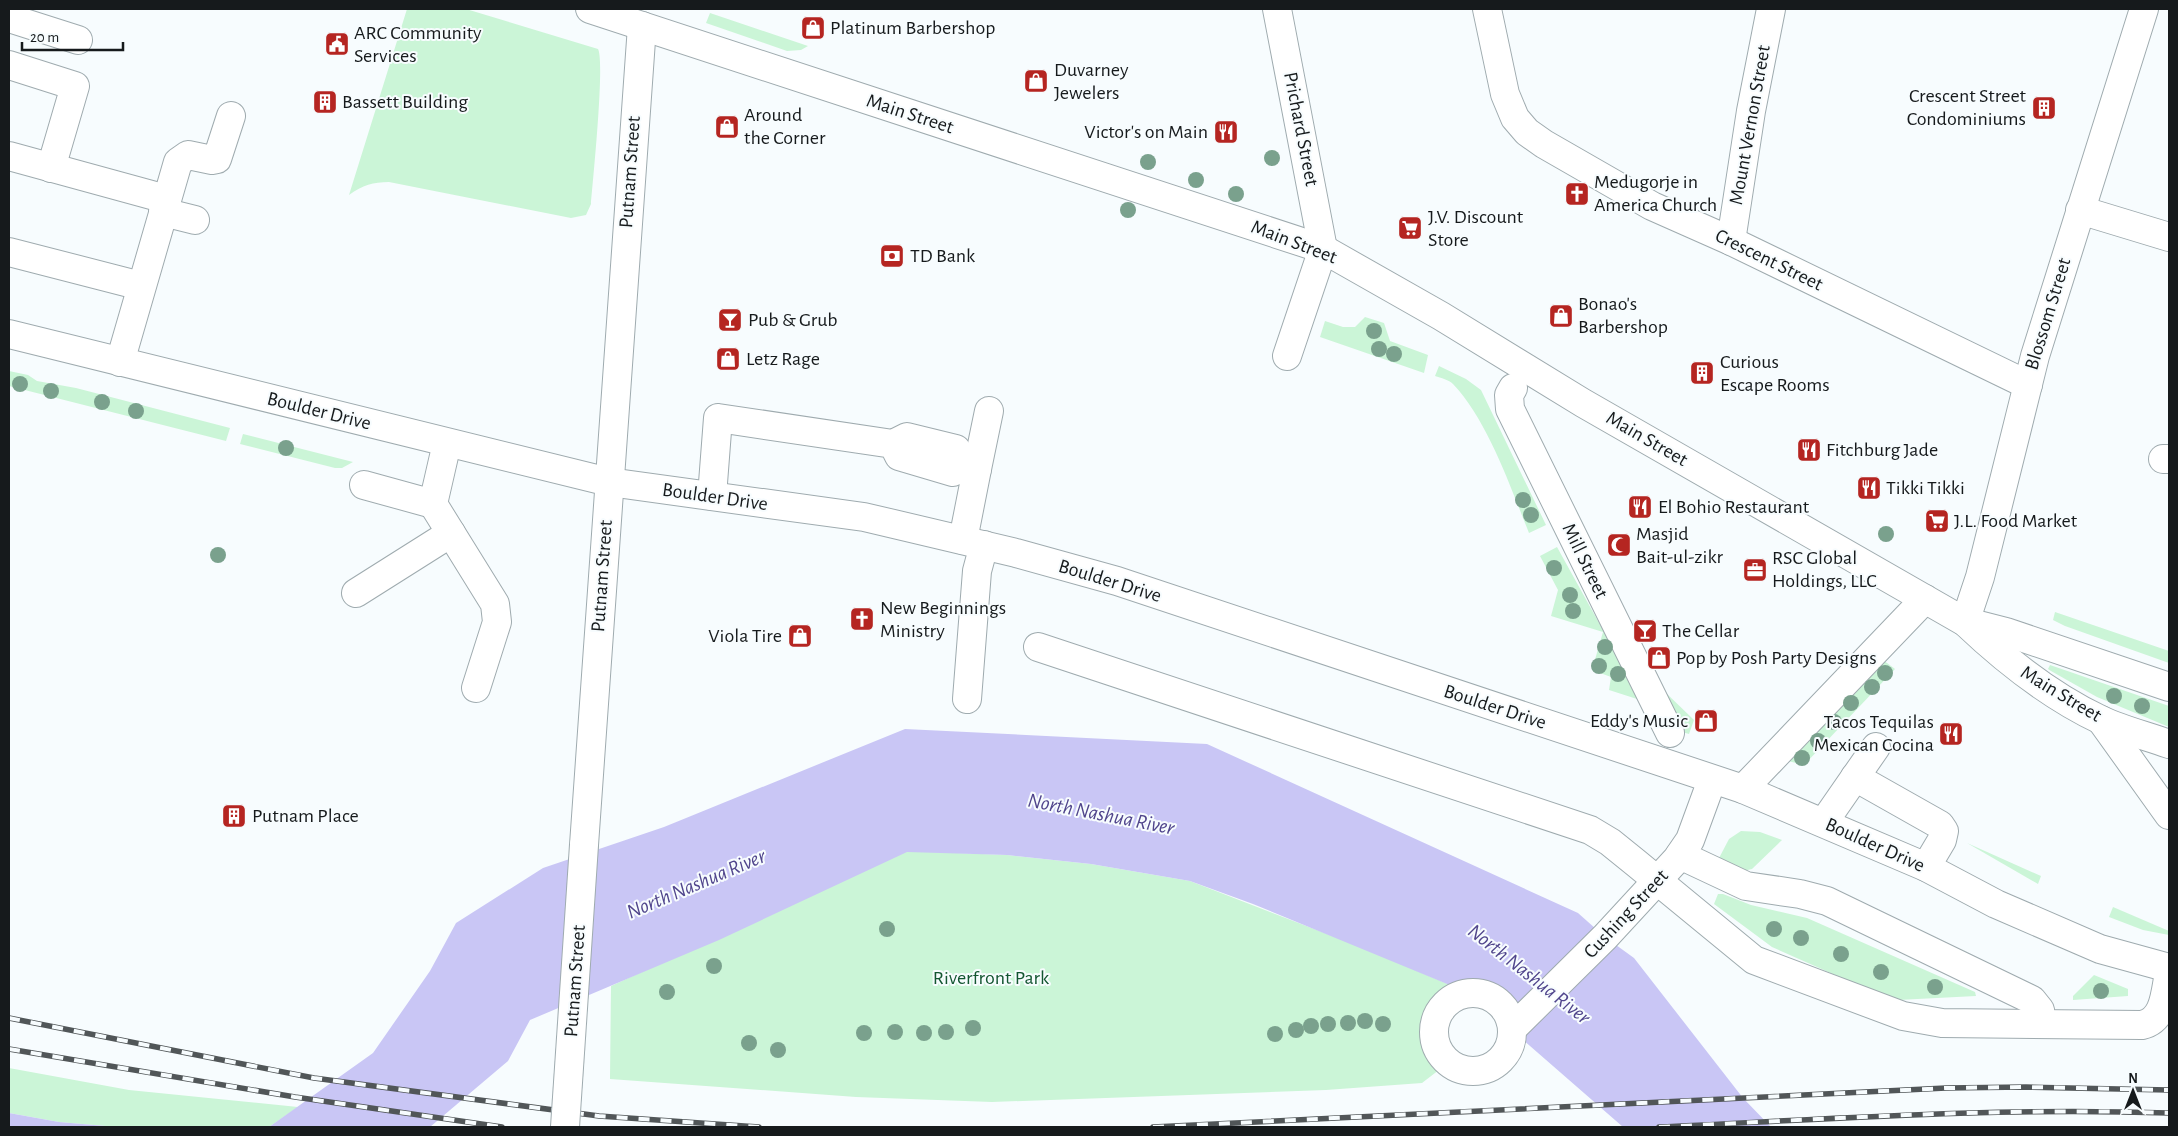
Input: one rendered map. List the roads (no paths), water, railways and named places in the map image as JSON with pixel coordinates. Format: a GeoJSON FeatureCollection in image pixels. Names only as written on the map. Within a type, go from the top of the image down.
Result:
{"type":"FeatureCollection","features":[{"type":"Feature","properties":{"kind":"main road","name":"Main Street"},"geometry":{"type":"LineString","coordinates":[[590,9],[645,17],[1323,249],[1441,316],[1591,408],[1965,622],[2003,658],[2036,682],[2101,720],[2169,744]]}},
{"type":"Feature","properties":{"kind":"main road","name":"Prichard Street"},"geometry":{"type":"LineString","coordinates":[[1277,9],[1323,249]]}},
{"type":"Feature","properties":{"kind":"main road","name":"Crescent Street"},"geometry":{"type":"LineString","coordinates":[[1487,9],[1505,94],[1515,118],[1527,132],[1577,165],[1652,206],[1730,241],[2028,385]]}},
{"type":"Feature","properties":{"kind":"main road","name":"Mount Vernon Street"},"geometry":{"type":"LineString","coordinates":[[1730,241],[1751,111],[1771,9]]}},
{"type":"Feature","properties":{"kind":"main road","name":"Blossom Street"},"geometry":{"type":"LineString","coordinates":[[1965,622],[1980,577],[2028,385],[2080,210],[2144,9]]}},
{"type":"Feature","properties":{"kind":"main road","name":"Putnam Street"},"geometry":{"type":"LineString","coordinates":[[565,1127],[609,482],[645,17]]}},
{"type":"Feature","properties":{"kind":"main road"},"geometry":{"type":"LineString","coordinates":[[9,18],[78,40]]}},
{"type":"Feature","properties":{"kind":"main road"},"geometry":{"type":"LineString","coordinates":[[9,65],[76,86],[52,168]]}},
{"type":"Feature","properties":{"kind":"main road"},"geometry":{"type":"LineString","coordinates":[[120,362],[174,172],[182,158],[188,155],[212,160],[217,159],[231,116]]}},
{"type":"Feature","properties":{"kind":"main road"},"geometry":{"type":"LineString","coordinates":[[9,156],[165,205],[195,220]]}},
{"type":"Feature","properties":{"kind":"main road"},"geometry":{"type":"LineString","coordinates":[[2080,210],[2169,237]]}},
{"type":"Feature","properties":{"kind":"main road"},"geometry":{"type":"LineString","coordinates":[[1287,356],[1323,249]]}},
{"type":"Feature","properties":{"kind":"main road"},"geometry":{"type":"LineString","coordinates":[[9,252],[141,286]]}},
{"type":"Feature","properties":{"kind":"main road","name":"Boulder Drive"},"geometry":{"type":"LineString","coordinates":[[9,334],[609,482],[864,517],[974,543],[1117,581],[1742,789],[1824,822],[1926,867],[1996,904],[2100,949],[2169,968]]}},
{"type":"Feature","properties":{"kind":"main road","name":"Mill Street"},"geometry":{"type":"LineString","coordinates":[[1513,388],[1509,396],[1510,409],[1670,733]]}},
{"type":"Feature","properties":{"kind":"main road"},"geometry":{"type":"LineString","coordinates":[[967,700],[977,571],[974,543],[972,467],[989,411]]}},
{"type":"Feature","properties":{"kind":"main road"},"geometry":{"type":"LineString","coordinates":[[712,496],[718,418],[893,444],[899,456],[952,472],[972,467]]}},
{"type":"Feature","properties":{"kind":"main road"},"geometry":{"type":"LineString","coordinates":[[433,504],[447,443]]}},
{"type":"Feature","properties":{"kind":"main road"},"geometry":{"type":"LineString","coordinates":[[364,485],[433,504],[494,604],[497,622],[476,688]]}},
{"type":"Feature","properties":{"kind":"main road"},"geometry":{"type":"LineString","coordinates":[[356,593],[451,533]]}},
{"type":"Feature","properties":{"kind":"main road"},"geometry":{"type":"LineString","coordinates":[[1742,789],[1924,598]]}},
{"type":"Feature","properties":{"kind":"main road","name":"Main Street"},"geometry":{"type":"LineString","coordinates":[[1965,622],[2006,632],[2169,687]]}},
{"type":"Feature","properties":{"kind":"main road"},"geometry":{"type":"LineString","coordinates":[[1038,647],[1590,830],[1610,842],[1658,880],[1754,960],[1902,1016],[1942,1023],[2142,1025],[2151,1023],[2160,1012],[2169,973]]}},
{"type":"Feature","properties":{"kind":"main road"},"geometry":{"type":"LineString","coordinates":[[2101,720],[2169,815]]}},
{"type":"Feature","properties":{"kind":"main road"},"geometry":{"type":"LineString","coordinates":[[1824,822],[1876,747]]}},
{"type":"Feature","properties":{"kind":"main road"},"geometry":{"type":"LineString","coordinates":[[1855,778],[1940,825],[1944,831],[1942,840],[1926,867]]}},
{"type":"Feature","properties":{"kind":"main road","name":"Cushing Street"},"geometry":{"type":"LineString","coordinates":[[1512,1029],[1509,1015],[1498,1002],[1484,995],[1469,993],[1454,998],[1442,1007],[1435,1022],[1434,1037],[1438,1051],[1448,1063],[1462,1070],[1477,1071],[1491,1067],[1503,1057],[1510,1044],[1512,1029],[1604,937],[1680,855],[1690,840],[1712,780]]}},
{"type":"Feature","properties":{"kind":"main road"},"geometry":{"type":"LineString","coordinates":[[1680,855],[1746,886],[1800,894],[1827,901],[2032,1000],[2040,1010],[2042,1024]]}},
{"type":"Feature","properties":{"kind":"main road"},"geometry":{"type":"LineString","coordinates":[[1690,907],[1719,874]]}},
{"type":"Feature","properties":{"kind":"water","name":"North Nashua River"},"geometry":{"type":"Polygon","coordinates":[[[905,729],[1207,744],[1578,913],[1605,937],[1634,958],[1743,1098],[1771,1127],[1623,1127],[1469,993],[1253,904],[1190,881],[1091,864],[1007,855],[907,852],[719,940],[530,1020],[508,1061],[430,1127],[269,1127],[373,1053],[430,971],[456,923],[543,868],[664,827],[905,729]]]}},
{"type":"Feature","properties":{"kind":"water"},"geometry":{"type":"Polygon","coordinates":[[[9,1113],[59,1122],[117,1127],[9,1127],[9,1113]]]}},
{"type":"Feature","properties":{"kind":"railway"},"geometry":{"type":"LineString","coordinates":[[9,1018],[314,1078],[599,1116],[759,1127]]}},
{"type":"Feature","properties":{"kind":"railway"},"geometry":{"type":"LineString","coordinates":[[9,1049],[295,1097],[502,1127]]}},
{"type":"Feature","properties":{"kind":"railway"},"geometry":{"type":"LineString","coordinates":[[1153,1127],[1946,1088],[2026,1087],[2169,1090]]}},
{"type":"Feature","properties":{"kind":"railway"},"geometry":{"type":"LineString","coordinates":[[1659,1127],[1850,1117],[1978,1113],[2169,1113]]}},
{"type":"Feature","properties":{"kind":"place","name":"Platinum Barbershop"},"geometry":{"type":"Point","coordinates":[813,28]}},
{"type":"Feature","properties":{"kind":"place","name":"ARC Community Services"},"geometry":{"type":"Point","coordinates":[337,44]}},
{"type":"Feature","properties":{"kind":"place","name":"Duvarney Jewelers"},"geometry":{"type":"Point","coordinates":[1036,81]}},
{"type":"Feature","properties":{"kind":"place","name":"Bassett Building"},"geometry":{"type":"Point","coordinates":[325,102]}},
{"type":"Feature","properties":{"kind":"place","name":"Crescent Street Condominiums"},"geometry":{"type":"Point","coordinates":[2044,108]}},
{"type":"Feature","properties":{"kind":"place","name":"Around the Corner"},"geometry":{"type":"Point","coordinates":[727,127]}},
{"type":"Feature","properties":{"kind":"place","name":"Victor's on Main"},"geometry":{"type":"Point","coordinates":[1226,132]}},
{"type":"Feature","properties":{"kind":"place","name":"Medugorje in America Church"},"geometry":{"type":"Point","coordinates":[1577,194]}},
{"type":"Feature","properties":{"kind":"place","name":"J.V. Discount Store"},"geometry":{"type":"Point","coordinates":[1410,228]}},
{"type":"Feature","properties":{"kind":"place","name":"TD Bank"},"geometry":{"type":"Point","coordinates":[892,256]}},
{"type":"Feature","properties":{"kind":"place","name":"Bonao's Barbershop"},"geometry":{"type":"Point","coordinates":[1561,316]}},
{"type":"Feature","properties":{"kind":"place","name":"Pub & Grub"},"geometry":{"type":"Point","coordinates":[730,320]}},
{"type":"Feature","properties":{"kind":"place","name":"Letz Rage"},"geometry":{"type":"Point","coordinates":[728,359]}},
{"type":"Feature","properties":{"kind":"place","name":"Curious Escape Rooms"},"geometry":{"type":"Point","coordinates":[1702,373]}},
{"type":"Feature","properties":{"kind":"place","name":"Fitchburg Jade"},"geometry":{"type":"Point","coordinates":[1809,450]}},
{"type":"Feature","properties":{"kind":"place","name":"Tikki Tikki"},"geometry":{"type":"Point","coordinates":[1869,488]}},
{"type":"Feature","properties":{"kind":"place","name":"El Bohio Restaurant"},"geometry":{"type":"Point","coordinates":[1640,507]}},
{"type":"Feature","properties":{"kind":"place","name":"J.L. Food Market"},"geometry":{"type":"Point","coordinates":[1937,521]}},
{"type":"Feature","properties":{"kind":"place","name":"Masjid Bait-ul-zikr"},"geometry":{"type":"Point","coordinates":[1619,545]}},
{"type":"Feature","properties":{"kind":"place","name":"RSC Global Holdings, LLC"},"geometry":{"type":"Point","coordinates":[1755,570]}},
{"type":"Feature","properties":{"kind":"place","name":"New Beginnings Ministry"},"geometry":{"type":"Point","coordinates":[862,619]}},
{"type":"Feature","properties":{"kind":"place","name":"The Cellar"},"geometry":{"type":"Point","coordinates":[1645,631]}},
{"type":"Feature","properties":{"kind":"place","name":"Viola Tire"},"geometry":{"type":"Point","coordinates":[800,636]}},
{"type":"Feature","properties":{"kind":"place","name":"Pop by Posh Party Designs"},"geometry":{"type":"Point","coordinates":[1659,658]}},
{"type":"Feature","properties":{"kind":"place","name":"Eddy's Music"},"geometry":{"type":"Point","coordinates":[1706,721]}},
{"type":"Feature","properties":{"kind":"place","name":"Tacos Tequilas Mexican Cocina"},"geometry":{"type":"Point","coordinates":[1951,734]}},
{"type":"Feature","properties":{"kind":"place","name":"Putnam Place"},"geometry":{"type":"Point","coordinates":[234,816]}},
{"type":"Feature","properties":{"kind":"park label","name":"Riverfront Park"},"geometry":{"type":"Point","coordinates":[991,978]}}]}
